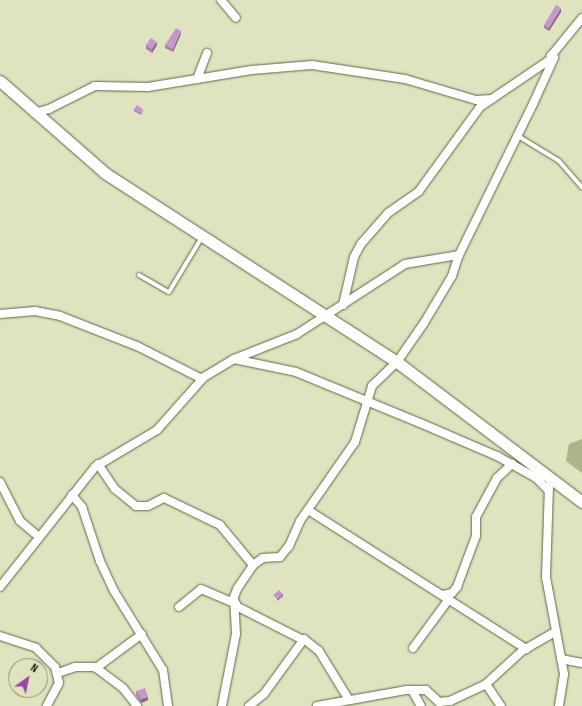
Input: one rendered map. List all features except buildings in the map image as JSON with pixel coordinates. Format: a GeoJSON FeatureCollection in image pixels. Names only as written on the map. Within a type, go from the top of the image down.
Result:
{"type":"FeatureCollection","features":[{"type":"Feature","properties":{"kind":"main road"},"geometry":{"type":"LineString","coordinates":[[0,80],[34,113],[105,173],[397,362],[582,502]]}},
{"type":"Feature","properties":{"kind":"street"},"geometry":{"type":"LineString","coordinates":[[221,0],[236,18]]}},
{"type":"Feature","properties":{"kind":"street"},"geometry":{"type":"LineString","coordinates":[[222,706],[236,634],[235,592],[253,565],[282,555],[308,510],[355,442],[376,379],[397,362],[448,284],[459,255],[554,58],[551,56],[582,18]]}},
{"type":"Feature","properties":{"kind":"street"},"geometry":{"type":"LineString","coordinates":[[197,79],[207,53]]}},
{"type":"Feature","properties":{"kind":"street"},"geometry":{"type":"LineString","coordinates":[[343,305],[359,247],[388,213],[419,191],[467,122],[492,99],[554,58]]}},
{"type":"Feature","properties":{"kind":"street"},"geometry":{"type":"LineString","coordinates":[[34,113],[49,109],[95,86],[148,87],[252,70],[325,65],[405,79],[476,100],[492,99]]}},
{"type":"Feature","properties":{"kind":"street"},"geometry":{"type":"LineString","coordinates":[[0,588],[38,536],[98,464],[157,430],[202,379],[234,359],[288,339],[405,264],[459,255]]}},
{"type":"Feature","properties":{"kind":"street"},"geometry":{"type":"LineString","coordinates":[[0,314],[35,312],[60,316],[143,349],[202,379]]}},
{"type":"Feature","properties":{"kind":"street"},"geometry":{"type":"LineString","coordinates":[[234,359],[302,374],[367,404],[512,464],[548,490]]}},
{"type":"Feature","properties":{"kind":"street"},"geometry":{"type":"LineString","coordinates":[[98,464],[112,486],[136,506],[148,506],[166,498],[222,527],[253,565]]}},
{"type":"Feature","properties":{"kind":"street"},"geometry":{"type":"LineString","coordinates":[[413,648],[445,597],[452,593],[457,587],[476,536],[476,517],[497,478],[512,464]]}},
{"type":"Feature","properties":{"kind":"street"},"geometry":{"type":"LineString","coordinates":[[550,478],[548,490],[546,577],[564,681],[559,706]]}},
{"type":"Feature","properties":{"kind":"street"},"geometry":{"type":"LineString","coordinates":[[0,482],[20,521],[38,536]]}},
{"type":"Feature","properties":{"kind":"street"},"geometry":{"type":"LineString","coordinates":[[72,495],[82,507],[100,561],[114,591],[163,670],[168,706]]}},
{"type":"Feature","properties":{"kind":"street"},"geometry":{"type":"LineString","coordinates":[[308,510],[526,649]]}},
{"type":"Feature","properties":{"kind":"street"},"geometry":{"type":"LineString","coordinates":[[179,607],[201,589],[236,605],[301,639],[310,641],[319,651],[349,700]]}},
{"type":"Feature","properties":{"kind":"street"},"geometry":{"type":"LineString","coordinates":[[317,706],[412,690],[426,690],[444,703],[486,684],[526,649],[556,630]]}},
{"type":"Feature","properties":{"kind":"street"},"geometry":{"type":"LineString","coordinates":[[96,668],[142,634]]}},
{"type":"Feature","properties":{"kind":"street"},"geometry":{"type":"LineString","coordinates":[[0,636],[36,648],[49,658],[58,673],[58,688],[47,706]]}},
{"type":"Feature","properties":{"kind":"street"},"geometry":{"type":"LineString","coordinates":[[249,706],[267,691],[301,639]]}},
{"type":"Feature","properties":{"kind":"street"},"geometry":{"type":"LineString","coordinates":[[561,659],[582,663]]}},
{"type":"Feature","properties":{"kind":"street"},"geometry":{"type":"LineString","coordinates":[[58,673],[75,667],[96,668],[126,691],[137,706]]}},
{"type":"Feature","properties":{"kind":"street"},"geometry":{"type":"LineString","coordinates":[[486,684],[501,706]]}},
{"type":"Feature","properties":{"kind":"street"},"geometry":{"type":"LineString","coordinates":[[412,690],[421,706]]}},
{"type":"Feature","properties":{"kind":"lane"},"geometry":{"type":"LineString","coordinates":[[518,135],[559,161],[582,187]]}},
{"type":"Feature","properties":{"kind":"lane"},"geometry":{"type":"LineString","coordinates":[[139,275],[169,292],[202,237]]}},
{"type":"Feature","properties":{"kind":"green space"},"geometry":{"type":"Polygon","coordinates":[[[582,439],[582,473],[566,461],[569,444],[582,439]]]}}]}
